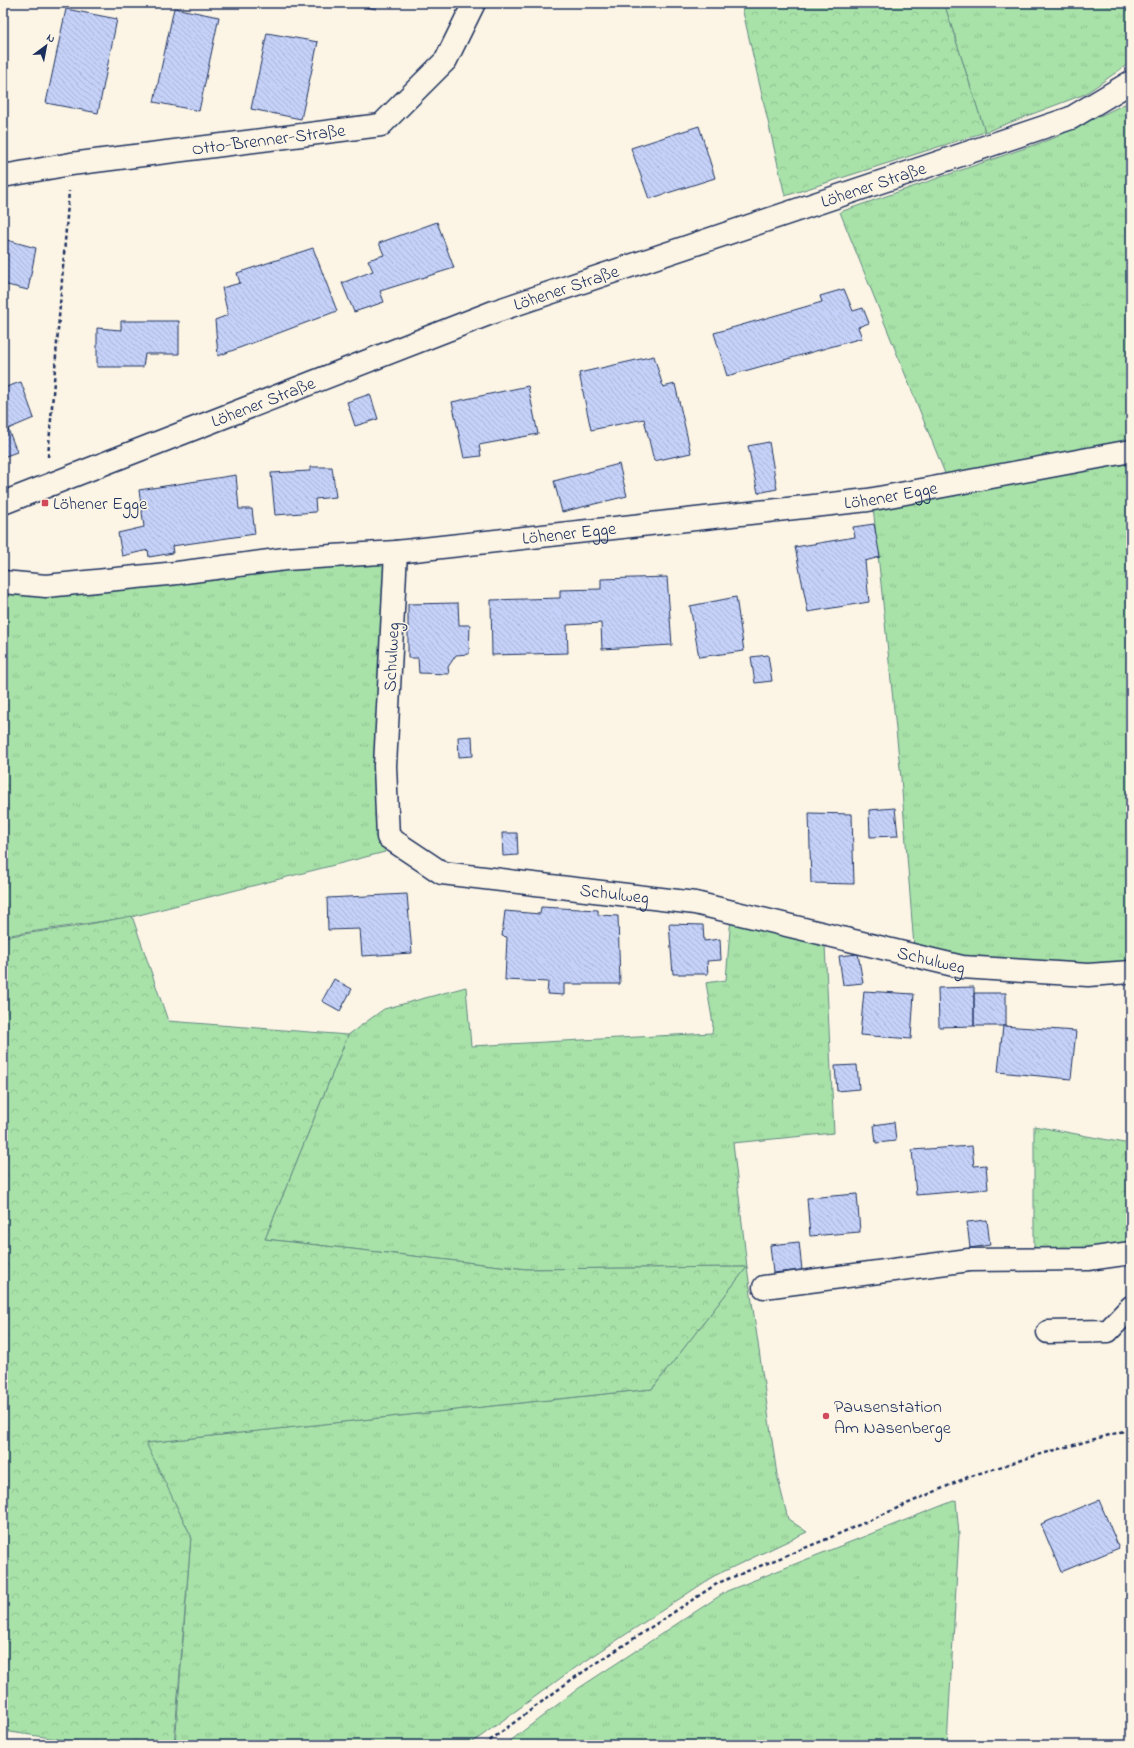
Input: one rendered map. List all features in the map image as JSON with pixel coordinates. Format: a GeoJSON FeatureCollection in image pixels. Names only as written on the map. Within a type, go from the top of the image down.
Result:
{"type":"FeatureCollection","features":[{"type":"Feature","properties":{"kind":"street","name":"Otto-Brenner-Straße"},"geometry":{"type":"LineString","coordinates":[[3,176],[71,164],[381,125],[446,60],[474,3]]}},
{"type":"Feature","properties":{"kind":"street","name":"Löhener Straße"},"geometry":{"type":"LineString","coordinates":[[3,503],[496,311],[1071,118],[1131,82]]}},
{"type":"Feature","properties":{"kind":"street","name":"Löhener Egge"},"geometry":{"type":"LineString","coordinates":[[3,582],[46,586],[178,573],[285,559],[396,552],[868,500],[1131,451]]}},
{"type":"Feature","properties":{"kind":"street","name":"Schulweg"},"geometry":{"type":"LineString","coordinates":[[396,552],[385,766],[388,837],[442,873],[695,903],[962,967],[1088,975],[1131,972]]}},
{"type":"Feature","properties":{"kind":"street"},"geometry":{"type":"LineString","coordinates":[[764,1287],[968,1260],[1088,1259],[1131,1253]]}},
{"type":"Feature","properties":{"kind":"street"},"geometry":{"type":"LineString","coordinates":[[1048,1332],[1108,1331],[1131,1307]]}},
{"type":"Feature","properties":{"kind":"path"},"geometry":{"type":"LineString","coordinates":[[46,486],[71,164]]}},
{"type":"Feature","properties":{"kind":"path"},"geometry":{"type":"LineString","coordinates":[[484,1745],[571,1680],[718,1583],[827,1539],[968,1477],[1034,1456],[1131,1429]]}},
{"type":"Feature","properties":{"kind":"green space"},"geometry":{"type":"Polygon","coordinates":[[[741,3],[944,3],[985,132],[785,196],[741,3]]]}},
{"type":"Feature","properties":{"kind":"green space"},"geometry":{"type":"Polygon","coordinates":[[[944,3],[1131,3],[1131,62],[1085,94],[985,132],[944,3]]]}},
{"type":"Feature","properties":{"kind":"green space"},"geometry":{"type":"Polygon","coordinates":[[[1131,101],[1131,441],[946,476],[840,212],[1054,138],[1131,101]]]}},
{"type":"Feature","properties":{"kind":"green space"},"geometry":{"type":"Polygon","coordinates":[[[1131,461],[1131,966],[966,959],[914,947],[901,778],[873,506],[1131,461]]]}},
{"type":"Feature","properties":{"kind":"green space"},"geometry":{"type":"Polygon","coordinates":[[[386,563],[378,799],[385,852],[131,917],[3,936],[3,592],[19,595],[112,590],[298,566],[386,563]]]}},
{"type":"Feature","properties":{"kind":"green space"},"geometry":{"type":"Polygon","coordinates":[[[132,916],[168,1021],[348,1035],[265,1239],[526,1269],[747,1267],[652,1389],[146,1443],[191,1536],[174,1745],[99,1745],[3,1731],[3,937],[79,926],[132,916]]]}},
{"type":"Feature","properties":{"kind":"green space"},"geometry":{"type":"Polygon","coordinates":[[[731,916],[825,945],[834,1133],[733,1143],[747,1267],[526,1269],[265,1239],[348,1035],[384,1009],[466,987],[471,1046],[712,1033],[713,1024],[706,983],[726,980],[731,916]]]}},
{"type":"Feature","properties":{"kind":"green space"},"geometry":{"type":"Polygon","coordinates":[[[1034,1126],[1124,1143],[1131,1142],[1131,1253],[1088,1259],[1034,1247],[1034,1126]]]}},
{"type":"Feature","properties":{"kind":"green space"},"geometry":{"type":"Polygon","coordinates":[[[747,1267],[777,1475],[788,1519],[807,1532],[714,1576],[569,1672],[469,1745],[175,1745],[191,1536],[145,1443],[652,1389],[747,1267]]]}},
{"type":"Feature","properties":{"kind":"green space"},"geometry":{"type":"Polygon","coordinates":[[[956,1500],[959,1535],[947,1745],[505,1745],[579,1688],[727,1591],[956,1500]]]}},
{"type":"Feature","properties":{"kind":"building"},"geometry":{"type":"Polygon","coordinates":[[[345,3],[377,3],[376,9],[345,3]]]}},
{"type":"Feature","properties":{"kind":"building"},"geometry":{"type":"Polygon","coordinates":[[[174,8],[219,17],[199,111],[154,102],[174,8]]]}},
{"type":"Feature","properties":{"kind":"building"},"geometry":{"type":"Polygon","coordinates":[[[66,9],[117,19],[98,113],[46,103],[66,9]]]}},
{"type":"Feature","properties":{"kind":"building"},"geometry":{"type":"Polygon","coordinates":[[[267,33],[318,42],[301,119],[251,109],[267,33]]]}},
{"type":"Feature","properties":{"kind":"building"},"geometry":{"type":"Polygon","coordinates":[[[699,126],[715,178],[649,199],[631,148],[699,126]]]}},
{"type":"Feature","properties":{"kind":"building"},"geometry":{"type":"Polygon","coordinates":[[[437,222],[454,268],[380,291],[384,302],[354,312],[342,283],[373,271],[368,260],[384,255],[379,243],[437,222]]]}},
{"type":"Feature","properties":{"kind":"building"},"geometry":{"type":"Polygon","coordinates":[[[3,239],[36,248],[28,290],[3,284],[3,239]]]}},
{"type":"Feature","properties":{"kind":"building"},"geometry":{"type":"Polygon","coordinates":[[[313,248],[337,311],[218,356],[215,320],[228,315],[222,288],[240,283],[237,273],[313,248]]]}},
{"type":"Feature","properties":{"kind":"building"},"geometry":{"type":"Polygon","coordinates":[[[844,289],[853,311],[863,308],[869,323],[858,327],[862,338],[727,376],[714,333],[822,302],[820,296],[844,289]]]}},
{"type":"Feature","properties":{"kind":"building"},"geometry":{"type":"Polygon","coordinates":[[[121,321],[179,321],[179,354],[145,354],[143,367],[97,367],[97,328],[121,330],[121,321]]]}},
{"type":"Feature","properties":{"kind":"building"},"geometry":{"type":"Polygon","coordinates":[[[654,356],[663,387],[675,384],[691,453],[654,461],[644,419],[591,430],[579,373],[654,356]]]}},
{"type":"Feature","properties":{"kind":"building"},"geometry":{"type":"Polygon","coordinates":[[[21,382],[34,418],[8,429],[17,452],[3,457],[3,388],[21,382]]]}},
{"type":"Feature","properties":{"kind":"building"},"geometry":{"type":"Polygon","coordinates":[[[528,386],[538,434],[479,445],[481,456],[464,458],[452,402],[528,386]]]}},
{"type":"Feature","properties":{"kind":"building"},"geometry":{"type":"Polygon","coordinates":[[[370,394],[378,419],[355,426],[347,402],[370,394]]]}},
{"type":"Feature","properties":{"kind":"building"},"geometry":{"type":"Polygon","coordinates":[[[769,442],[777,489],[758,493],[748,446],[769,442]]]}},
{"type":"Feature","properties":{"kind":"building"},"geometry":{"type":"Polygon","coordinates":[[[619,464],[627,496],[562,512],[554,481],[619,464]]]}},
{"type":"Feature","properties":{"kind":"building"},"geometry":{"type":"Polygon","coordinates":[[[310,467],[332,467],[336,497],[315,499],[316,512],[275,515],[271,473],[310,471],[310,467]]]}},
{"type":"Feature","properties":{"kind":"building"},"geometry":{"type":"Polygon","coordinates":[[[236,475],[239,509],[252,509],[255,534],[172,546],[173,553],[149,557],[148,550],[122,556],[118,533],[144,527],[139,490],[236,475]]]}},
{"type":"Feature","properties":{"kind":"building"},"geometry":{"type":"Polygon","coordinates":[[[874,524],[880,557],[865,561],[869,602],[808,612],[795,547],[855,537],[853,527],[874,524]]]}},
{"type":"Feature","properties":{"kind":"building"},"geometry":{"type":"Polygon","coordinates":[[[667,577],[672,645],[602,649],[601,623],[567,625],[568,653],[492,655],[491,600],[560,598],[560,590],[601,589],[601,579],[667,577]]]}},
{"type":"Feature","properties":{"kind":"building"},"geometry":{"type":"Polygon","coordinates":[[[736,597],[744,651],[699,657],[690,606],[736,597]]]}},
{"type":"Feature","properties":{"kind":"building"},"geometry":{"type":"Polygon","coordinates":[[[458,603],[459,625],[470,625],[469,654],[456,655],[448,667],[449,674],[419,673],[418,658],[408,658],[408,604],[458,603]]]}},
{"type":"Feature","properties":{"kind":"building"},"geometry":{"type":"Polygon","coordinates":[[[768,655],[772,681],[755,683],[751,657],[768,655]]]}},
{"type":"Feature","properties":{"kind":"building"},"geometry":{"type":"Polygon","coordinates":[[[472,736],[473,756],[459,757],[458,737],[472,736]]]}},
{"type":"Feature","properties":{"kind":"building"},"geometry":{"type":"Polygon","coordinates":[[[895,808],[898,836],[870,837],[869,810],[895,808]]]}},
{"type":"Feature","properties":{"kind":"building"},"geometry":{"type":"Polygon","coordinates":[[[809,813],[852,814],[854,884],[811,883],[809,813]]]}},
{"type":"Feature","properties":{"kind":"building"},"geometry":{"type":"Polygon","coordinates":[[[502,833],[517,833],[518,855],[503,856],[502,833]]]}},
{"type":"Feature","properties":{"kind":"building"},"geometry":{"type":"Polygon","coordinates":[[[407,894],[412,953],[362,956],[360,929],[328,930],[327,898],[407,894]]]}},
{"type":"Feature","properties":{"kind":"building"},"geometry":{"type":"Polygon","coordinates":[[[541,907],[598,910],[598,915],[618,916],[620,984],[564,984],[564,995],[547,994],[548,982],[505,980],[507,937],[502,936],[505,911],[540,914],[541,907]]]}},
{"type":"Feature","properties":{"kind":"building"},"geometry":{"type":"Polygon","coordinates":[[[669,924],[703,925],[704,941],[720,939],[721,960],[707,961],[708,974],[673,974],[669,924]]]}},
{"type":"Feature","properties":{"kind":"building"},"geometry":{"type":"Polygon","coordinates":[[[858,954],[863,983],[843,985],[839,956],[858,954]]]}},
{"type":"Feature","properties":{"kind":"building"},"geometry":{"type":"Polygon","coordinates":[[[334,979],[352,989],[340,1011],[322,1001],[334,979]]]}},
{"type":"Feature","properties":{"kind":"building"},"geometry":{"type":"Polygon","coordinates":[[[974,987],[974,1026],[939,1027],[938,988],[974,987]]]}},
{"type":"Feature","properties":{"kind":"building"},"geometry":{"type":"Polygon","coordinates":[[[864,991],[914,994],[911,1039],[860,1035],[864,991]]]}},
{"type":"Feature","properties":{"kind":"building"},"geometry":{"type":"Polygon","coordinates":[[[974,993],[1006,993],[1006,1026],[974,1026],[974,993]]]}},
{"type":"Feature","properties":{"kind":"building"},"geometry":{"type":"Polygon","coordinates":[[[1003,1026],[1076,1031],[1071,1079],[998,1072],[1003,1026]]]}},
{"type":"Feature","properties":{"kind":"building"},"geometry":{"type":"Polygon","coordinates":[[[857,1065],[859,1089],[837,1091],[835,1066],[857,1065]]]}},
{"type":"Feature","properties":{"kind":"building"},"geometry":{"type":"Polygon","coordinates":[[[894,1122],[896,1141],[876,1143],[874,1125],[894,1122]]]}},
{"type":"Feature","properties":{"kind":"building"},"geometry":{"type":"Polygon","coordinates":[[[972,1146],[974,1166],[986,1165],[988,1189],[916,1195],[912,1150],[972,1146]]]}},
{"type":"Feature","properties":{"kind":"building"},"geometry":{"type":"Polygon","coordinates":[[[857,1194],[860,1232],[810,1236],[807,1198],[857,1194]]]}},
{"type":"Feature","properties":{"kind":"building"},"geometry":{"type":"Polygon","coordinates":[[[987,1220],[990,1245],[970,1248],[967,1222],[987,1220]]]}},
{"type":"Feature","properties":{"kind":"building"},"geometry":{"type":"Polygon","coordinates":[[[799,1242],[802,1270],[773,1273],[770,1245],[799,1242]]]}},
{"type":"Feature","properties":{"kind":"building"},"geometry":{"type":"Polygon","coordinates":[[[1128,1334],[1131,1334],[1131,1357],[1128,1334]]]}},
{"type":"Feature","properties":{"kind":"building"},"geometry":{"type":"Polygon","coordinates":[[[1099,1500],[1119,1548],[1061,1572],[1041,1524],[1099,1500]]]}},
{"type":"Feature","properties":{"kind":"place","name":"Löhener Egge"},"geometry":{"type":"Point","coordinates":[45,503]}},
{"type":"Feature","properties":{"kind":"place","name":"Pausenstation Am Nasenberge"},"geometry":{"type":"Point","coordinates":[826,1416]}}]}
